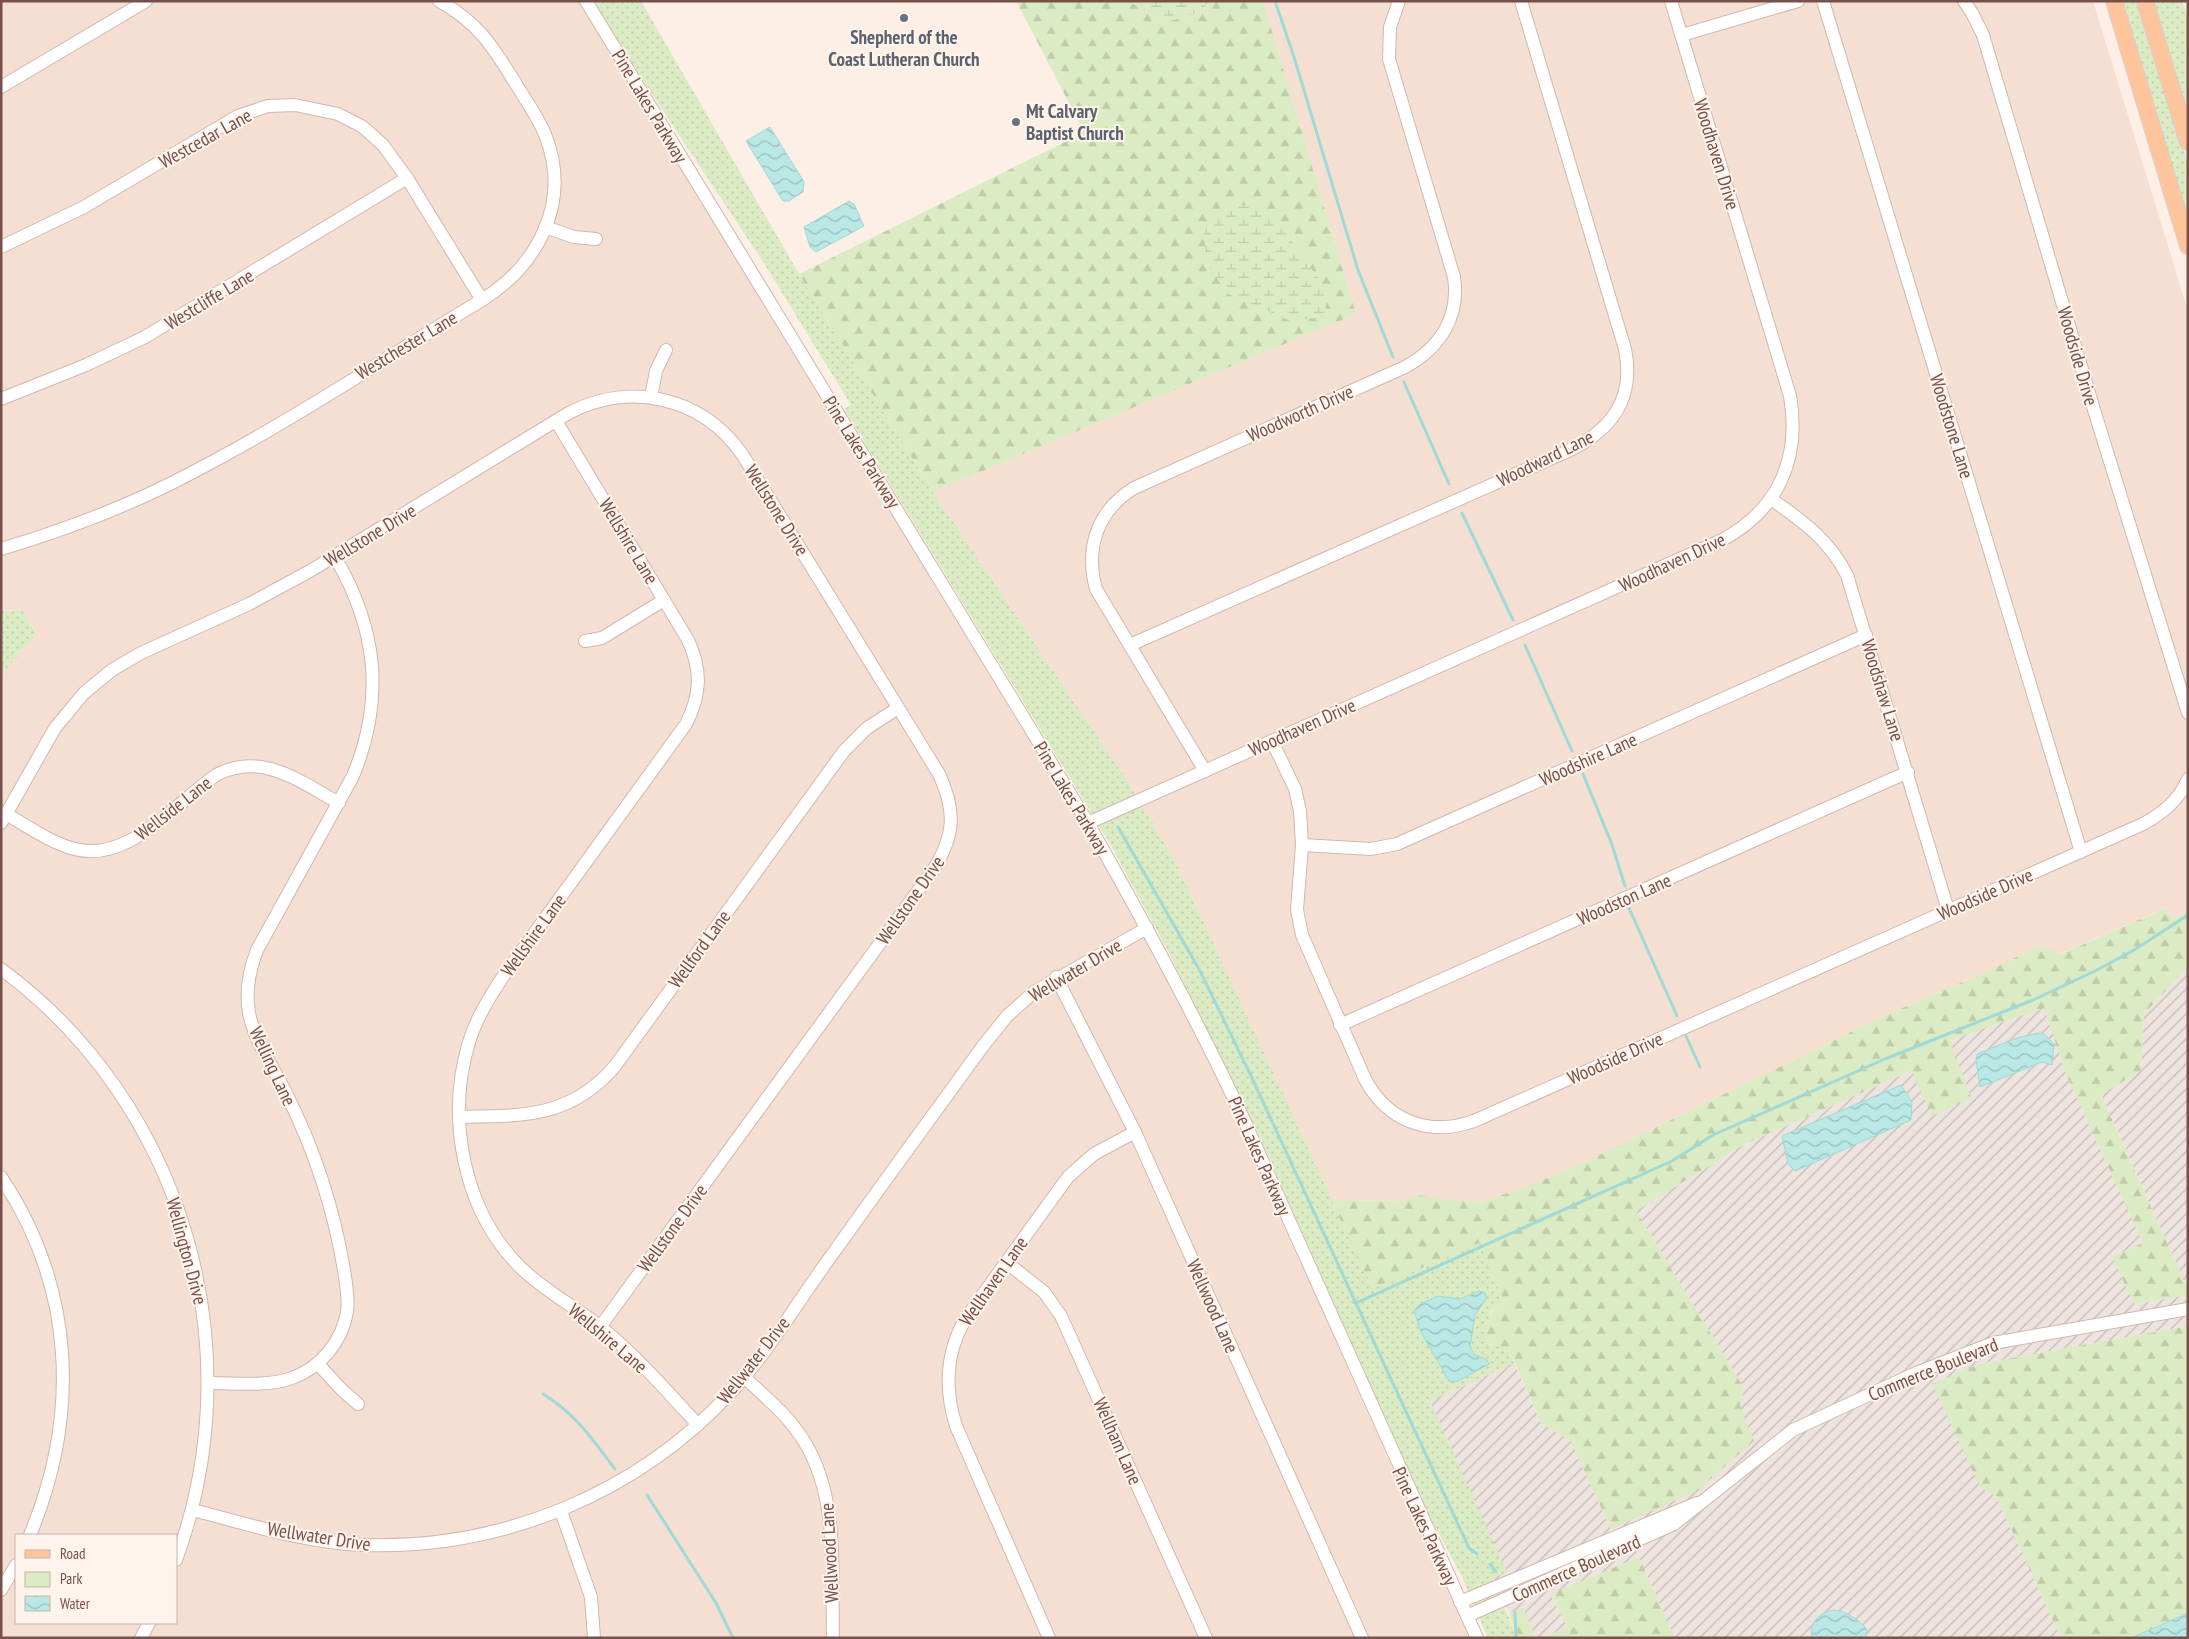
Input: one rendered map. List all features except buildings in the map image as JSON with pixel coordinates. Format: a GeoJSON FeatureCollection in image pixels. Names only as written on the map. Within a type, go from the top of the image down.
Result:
{"type":"FeatureCollection","features":[{"type":"Feature","properties":{"kind":"main road"},"geometry":{"type":"LineString","coordinates":[[2114,1],[2188,246]]}},
{"type":"Feature","properties":{"kind":"main road"},"geometry":{"type":"LineString","coordinates":[[2145,1],[2188,142]]}},
{"type":"Feature","properties":{"kind":"street"},"geometry":{"type":"LineString","coordinates":[[1,87],[146,1]]}},
{"type":"Feature","properties":{"kind":"street","name":"Westchester Lane"},"geometry":{"type":"LineString","coordinates":[[1,549],[114,509],[193,472],[236,449],[482,300],[505,284],[520,270],[546,227],[553,200],[554,179],[551,154],[543,129],[485,36],[468,19],[439,1]]}},
{"type":"Feature","properties":{"kind":"street","name":"Pine Lakes Parkway"},"geometry":{"type":"LineString","coordinates":[[586,1],[1088,823],[1147,928],[1244,1120],[1477,1638]]}},
{"type":"Feature","properties":{"kind":"street","name":"Woodworth Drive"},"geometry":{"type":"LineString","coordinates":[[1205,771],[1096,589],[1091,564],[1096,532],[1110,508],[1124,494],[1154,478],[1414,362],[1434,346],[1449,324],[1455,300],[1454,277],[1389,59],[1390,27],[1399,1]]}},
{"type":"Feature","properties":{"kind":"street","name":"Woodward Lane"},"geometry":{"type":"LineString","coordinates":[[1130,645],[1574,448],[1596,435],[1614,417],[1627,386],[1628,371],[1625,348],[1520,1]]}},
{"type":"Feature","properties":{"kind":"street","name":"Woodhaven Drive"},"geometry":{"type":"LineString","coordinates":[[1088,823],[1720,541],[1744,527],[1771,499],[1783,478],[1791,453],[1794,424],[1790,396],[1671,1]]}},
{"type":"Feature","properties":{"kind":"street"},"geometry":{"type":"LineString","coordinates":[[1682,35],[1798,1]]}},
{"type":"Feature","properties":{"kind":"street","name":"Woodstone Lane"},"geometry":{"type":"LineString","coordinates":[[1823,1],[2081,852]]}},
{"type":"Feature","properties":{"kind":"street","name":"Woodside Drive"},"geometry":{"type":"LineString","coordinates":[[1964,1],[1983,36],[2095,413],[2188,713]]}},
{"type":"Feature","properties":{"kind":"street","name":"Westcedar Lane"},"geometry":{"type":"LineString","coordinates":[[1,247],[84,208],[222,124],[253,110],[268,106],[309,106],[350,120],[374,136],[383,145],[407,178],[482,300]]}},
{"type":"Feature","properties":{"kind":"street","name":"Westcliffe Lane"},"geometry":{"type":"LineString","coordinates":[[1,399],[86,366],[144,337],[407,178]]}},
{"type":"Feature","properties":{"kind":"street"},"geometry":{"type":"LineString","coordinates":[[546,227],[578,238],[596,239]]}},
{"type":"Feature","properties":{"kind":"street"},"geometry":{"type":"LineString","coordinates":[[651,397],[656,372],[666,350]]}},
{"type":"Feature","properties":{"kind":"street","name":"Wellstone Drive"},"geometry":{"type":"LineString","coordinates":[[4,819],[55,728],[75,703],[103,677],[141,654],[249,604],[335,556],[583,406],[624,396],[651,397],[676,403],[700,414],[722,431],[736,446],[939,774],[948,796],[952,819],[945,849],[934,868],[600,1327]]}},
{"type":"Feature","properties":{"kind":"street","name":"Wellshire Lane"},"geometry":{"type":"LineString","coordinates":[[556,421],[695,654],[700,680],[694,710],[678,735],[492,993],[475,1025],[461,1076],[459,1117],[464,1160],[469,1178],[486,1219],[497,1238],[520,1268],[600,1327],[636,1359],[698,1425]]}},
{"type":"Feature","properties":{"kind":"street","name":"Woodshaw Lane"},"geometry":{"type":"LineString","coordinates":[[1771,499],[1809,526],[1834,552],[1850,582],[1948,910]]}},
{"type":"Feature","properties":{"kind":"street","name":"Welling Lane"},"geometry":{"type":"LineString","coordinates":[[209,1383],[282,1381],[301,1374],[318,1364],[338,1338],[347,1313],[347,1290],[341,1257],[326,1198],[310,1148],[287,1095],[254,1031],[248,1005],[247,987],[257,950],[339,803],[353,776],[366,741],[374,683],[372,656],[364,620],[352,586],[335,556]]}},
{"type":"Feature","properties":{"kind":"street"},"geometry":{"type":"LineString","coordinates":[[585,641],[602,638],[664,600]]}},
{"type":"Feature","properties":{"kind":"street","name":"Woodshire Lane"},"geometry":{"type":"LineString","coordinates":[[1302,845],[1371,849],[1397,844],[1866,635]]}},
{"type":"Feature","properties":{"kind":"street","name":"Wellford Lane"},"geometry":{"type":"LineString","coordinates":[[459,1117],[513,1116],[542,1112],[572,1102],[599,1082],[615,1066],[840,755],[867,728],[898,708]]}},
{"type":"Feature","properties":{"kind":"street","name":"Woodside Drive"},"geometry":{"type":"LineString","coordinates":[[1272,741],[1297,797],[1301,820],[1302,845],[1298,899],[1299,922],[1306,947],[1368,1085],[1388,1109],[1402,1119],[1431,1128],[1457,1126],[2081,852],[2160,814],[2179,795],[2188,779]]}},
{"type":"Feature","properties":{"kind":"street","name":"Wellside Lane"},"geometry":{"type":"LineString","coordinates":[[4,819],[71,848],[85,852],[107,850],[136,838],[216,775],[246,765],[263,766],[283,772],[339,803]]}},
{"type":"Feature","properties":{"kind":"street","name":"Woodston Lane"},"geometry":{"type":"LineString","coordinates":[[1340,1025],[1908,772]]}},
{"type":"Feature","properties":{"kind":"street","name":"Wellwater Drive"},"geometry":{"type":"LineString","coordinates":[[193,1510],[301,1537],[361,1545],[422,1544],[512,1528],[561,1511],[634,1473],[676,1444],[698,1425],[744,1377],[991,1036],[1026,998],[1056,977],[1147,928]]}},
{"type":"Feature","properties":{"kind":"street","name":"Wellington Drive"},"geometry":{"type":"LineString","coordinates":[[1,969],[47,1007],[94,1058],[130,1108],[174,1196],[188,1240],[204,1314],[209,1383],[206,1427],[193,1510],[178,1554]]}},
{"type":"Feature","properties":{"kind":"street","name":"Wellwood Lane"},"geometry":{"type":"LineString","coordinates":[[1056,977],[1135,1132],[1362,1638]]}},
{"type":"Feature","properties":{"kind":"street","name":"Wellhaven Lane"},"geometry":{"type":"LineString","coordinates":[[1049,1638],[959,1436],[948,1391],[950,1358],[959,1330],[1006,1262],[1076,1168],[1102,1148],[1135,1132]]}},
{"type":"Feature","properties":{"kind":"street"},"geometry":{"type":"LineString","coordinates":[[1,1177],[26,1221],[46,1271],[58,1321],[63,1359],[62,1417],[58,1445],[46,1497],[30,1534]]}},
{"type":"Feature","properties":{"kind":"street","name":"Wellham Lane"},"geometry":{"type":"LineString","coordinates":[[1006,1262],[1044,1292],[1061,1316],[1206,1638]]}},
{"type":"Feature","properties":{"kind":"street","name":"Commerce Boulevard"},"geometry":{"type":"LineString","coordinates":[[1467,1616],[1659,1532],[1685,1517],[1793,1430],[1973,1349],[2016,1338],[2188,1309]]}},
{"type":"Feature","properties":{"kind":"street"},"geometry":{"type":"LineString","coordinates":[[318,1364],[358,1404]]}},
{"type":"Feature","properties":{"kind":"street","name":"Wellwood Lane"},"geometry":{"type":"LineString","coordinates":[[744,1377],[793,1425],[808,1448],[820,1474],[830,1522],[833,1638]]}},
{"type":"Feature","properties":{"kind":"street","name":"Commerce Boulevard"},"geometry":{"type":"LineString","coordinates":[[1460,1602],[1707,1499]]}},
{"type":"Feature","properties":{"kind":"street"},"geometry":{"type":"LineString","coordinates":[[561,1511],[591,1597],[594,1638]]}},
{"type":"Feature","properties":{"kind":"street"},"geometry":{"type":"LineString","coordinates":[[1,1590],[15,1568]]}},
{"type":"Feature","properties":{"kind":"street"},"geometry":{"type":"LineString","coordinates":[[141,1638],[148,1624]]}},
{"type":"Feature","properties":{"kind":"shaded area"},"geometry":{"type":"Polygon","coordinates":[[[1,1],[580,1],[1084,826],[1166,974],[1239,1122],[1412,1512],[1471,1638],[1,1638],[1,675],[37,633],[22,610],[1,611],[1,1]]]}},
{"type":"Feature","properties":{"kind":"shaded area"},"geometry":{"type":"Polygon","coordinates":[[[1263,1],[2093,1],[2188,311],[2188,910],[2172,920],[2165,908],[2060,954],[2041,945],[1981,974],[1886,1015],[1589,1160],[1533,1184],[1478,1203],[1418,1195],[1403,1201],[1331,1200],[1177,865],[1129,783],[933,492],[1356,314],[1263,1]]]}},
{"type":"Feature","properties":{"kind":"shaded area"},"geometry":{"type":"Polygon","coordinates":[[[2188,967],[2188,1290],[2101,1094],[2141,1070],[2144,1014],[2188,967]]]}},
{"type":"Feature","properties":{"kind":"shaded area"},"geometry":{"type":"Polygon","coordinates":[[[2044,1007],[2065,1072],[2143,1243],[2135,1304],[2188,1295],[2188,1326],[1979,1364],[1980,1487],[1996,1496],[2061,1638],[1675,1638],[1639,1557],[1551,1595],[1567,1627],[1542,1638],[1536,1638],[1523,1608],[1509,1614],[1493,1578],[1506,1572],[1430,1401],[1514,1363],[1541,1423],[1570,1440],[1611,1529],[1740,1406],[1744,1388],[1636,1211],[1745,1144],[1911,1071],[1971,1098],[1949,1040],[2044,1007]]]}},
{"type":"Feature","properties":{"kind":"green space"},"geometry":{"type":"Polygon","coordinates":[[[594,1],[641,1],[799,274],[933,492],[1129,783],[1177,865],[1373,1288],[1479,1242],[1503,1299],[1491,1312],[1484,1332],[1490,1345],[1497,1345],[1509,1350],[1514,1363],[1430,1401],[1507,1572],[1493,1578],[1517,1638],[1488,1638],[1462,1577],[1424,1506],[1258,1133],[1170,955],[1108,840],[844,409],[851,405],[765,265],[638,73],[594,1]]]}},
{"type":"Feature","properties":{"kind":"green space"},"geometry":{"type":"Polygon","coordinates":[[[1016,1],[1129,1],[1163,23],[1203,11],[1208,1],[1263,1],[1356,314],[933,492],[799,274],[1075,137],[1081,126],[1016,1]]]}},
{"type":"Feature","properties":{"kind":"green space"},"geometry":{"type":"Polygon","coordinates":[[[1129,1],[1208,1],[1203,11],[1163,23],[1129,1]]]}},
{"type":"Feature","properties":{"kind":"green space"},"geometry":{"type":"Polygon","coordinates":[[[2120,1],[2139,1],[2145,20],[2188,163],[2188,224],[2120,1]]]}},
{"type":"Feature","properties":{"kind":"green space"},"geometry":{"type":"Polygon","coordinates":[[[2153,1],[2182,1],[2188,16],[2188,115],[2153,1]]]}},
{"type":"Feature","properties":{"kind":"green space"},"geometry":{"type":"Polygon","coordinates":[[[1226,205],[1262,205],[1286,233],[1330,295],[1322,317],[1291,321],[1228,294],[1207,264],[1203,227],[1226,205]]]}},
{"type":"Feature","properties":{"kind":"green space"},"geometry":{"type":"Polygon","coordinates":[[[22,610],[37,634],[1,675],[1,611],[22,610]]]}},
{"type":"Feature","properties":{"kind":"green space"},"geometry":{"type":"Polygon","coordinates":[[[2166,908],[2172,920],[2188,910],[2188,967],[2144,1014],[2141,1070],[2101,1095],[2188,1290],[2188,1295],[2134,1304],[2112,1256],[2143,1243],[2065,1072],[2044,1008],[1950,1040],[1971,1098],[1932,1116],[1911,1071],[1745,1144],[1636,1211],[1744,1388],[1740,1406],[1754,1441],[1697,1491],[1611,1529],[1570,1440],[1541,1423],[1509,1350],[1487,1343],[1484,1337],[1485,1325],[1503,1299],[1479,1243],[1373,1289],[1331,1200],[1403,1201],[1418,1195],[1478,1203],[1533,1184],[1589,1160],[1886,1015],[1981,974],[2041,945],[2061,954],[2166,908]]]}},
{"type":"Feature","properties":{"kind":"green space"},"geometry":{"type":"Polygon","coordinates":[[[2188,1326],[2188,1613],[2131,1638],[2061,1638],[1996,1496],[1980,1487],[1932,1384],[1979,1364],[2188,1326]]]}},
{"type":"Feature","properties":{"kind":"green space"},"geometry":{"type":"Polygon","coordinates":[[[1639,1557],[1675,1638],[1542,1638],[1567,1627],[1551,1594],[1639,1557]]]}},
{"type":"Feature","properties":{"kind":"green space"},"geometry":{"type":"Polygon","coordinates":[[[1523,1608],[1536,1638],[1517,1638],[1509,1614],[1523,1608]]]}},
{"type":"Feature","properties":{"kind":"water"},"geometry":{"type":"Polygon","coordinates":[[[770,127],[804,182],[803,192],[789,201],[783,201],[746,141],[770,127]]]}},
{"type":"Feature","properties":{"kind":"water"},"geometry":{"type":"Polygon","coordinates":[[[849,201],[854,204],[864,226],[816,252],[810,247],[804,227],[849,201]]]}},
{"type":"Feature","properties":{"kind":"water"},"geometry":{"type":"Polygon","coordinates":[[[2038,1033],[2044,1034],[2054,1044],[2052,1065],[2042,1062],[1980,1087],[1977,1054],[2017,1038],[2038,1033]]]}},
{"type":"Feature","properties":{"kind":"water"},"geometry":{"type":"Polygon","coordinates":[[[1901,1085],[1912,1102],[1911,1120],[1795,1171],[1788,1164],[1782,1136],[1901,1085]]]}},
{"type":"Feature","properties":{"kind":"water"},"geometry":{"type":"Polygon","coordinates":[[[1479,1291],[1485,1293],[1486,1299],[1475,1315],[1470,1346],[1474,1354],[1487,1360],[1489,1364],[1456,1382],[1449,1381],[1421,1332],[1414,1311],[1420,1304],[1438,1296],[1460,1299],[1479,1291]]]}},
{"type":"Feature","properties":{"kind":"water"},"geometry":{"type":"Polygon","coordinates":[[[1834,1610],[1848,1614],[1861,1623],[1867,1630],[1866,1638],[1812,1638],[1812,1628],[1816,1619],[1824,1613],[1834,1610]]]}},
{"type":"Feature","properties":{"kind":"water"},"geometry":{"type":"Polygon","coordinates":[[[2188,1613],[2188,1638],[2131,1638],[2188,1613]]]}},
{"type":"Feature","properties":{"kind":"waterway"},"geometry":{"type":"LineString","coordinates":[[1275,1],[1294,57],[1358,270],[1393,357]]}},
{"type":"Feature","properties":{"kind":"waterway"},"geometry":{"type":"LineString","coordinates":[[1404,382],[1449,484]]}},
{"type":"Feature","properties":{"kind":"waterway"},"geometry":{"type":"LineString","coordinates":[[1462,513],[1513,620]]}},
{"type":"Feature","properties":{"kind":"waterway"},"geometry":{"type":"LineString","coordinates":[[1525,645],[1572,751]]}},
{"type":"Feature","properties":{"kind":"waterway"},"geometry":{"type":"LineString","coordinates":[[1583,774],[1611,842],[1625,886]]}},
{"type":"Feature","properties":{"kind":"waterway"},"geometry":{"type":"LineString","coordinates":[[1118,827],[1200,971],[1252,1078],[1469,1548],[1477,1554]]}},
{"type":"Feature","properties":{"kind":"waterway"},"geometry":{"type":"LineString","coordinates":[[1629,908],[1677,1016]]}},
{"type":"Feature","properties":{"kind":"waterway"},"geometry":{"type":"LineString","coordinates":[[1356,1303],[1672,1161],[1713,1135],[1885,1059],[2033,1000],[2095,971],[2134,950],[2188,915]]}},
{"type":"Feature","properties":{"kind":"waterway"},"geometry":{"type":"LineString","coordinates":[[1686,1036],[1700,1067]]}},
{"type":"Feature","properties":{"kind":"waterway"},"geometry":{"type":"LineString","coordinates":[[543,1394],[574,1419],[591,1437],[615,1469]]}},
{"type":"Feature","properties":{"kind":"waterway"},"geometry":{"type":"LineString","coordinates":[[647,1495],[716,1603],[733,1638]]}},
{"type":"Feature","properties":{"kind":"waterway"},"geometry":{"type":"LineString","coordinates":[[1490,1564],[1496,1572]]}},
{"type":"Feature","properties":{"kind":"waterway"},"geometry":{"type":"LineString","coordinates":[[1515,1613],[1516,1638]]}},
{"type":"Feature","properties":{"kind":"place","name":"Shepherd of the Coast Lutheran Church"},"geometry":{"type":"Point","coordinates":[904,18]}},
{"type":"Feature","properties":{"kind":"place","name":"Mt Calvary Baptist Church"},"geometry":{"type":"Point","coordinates":[1016,122]}}]}
